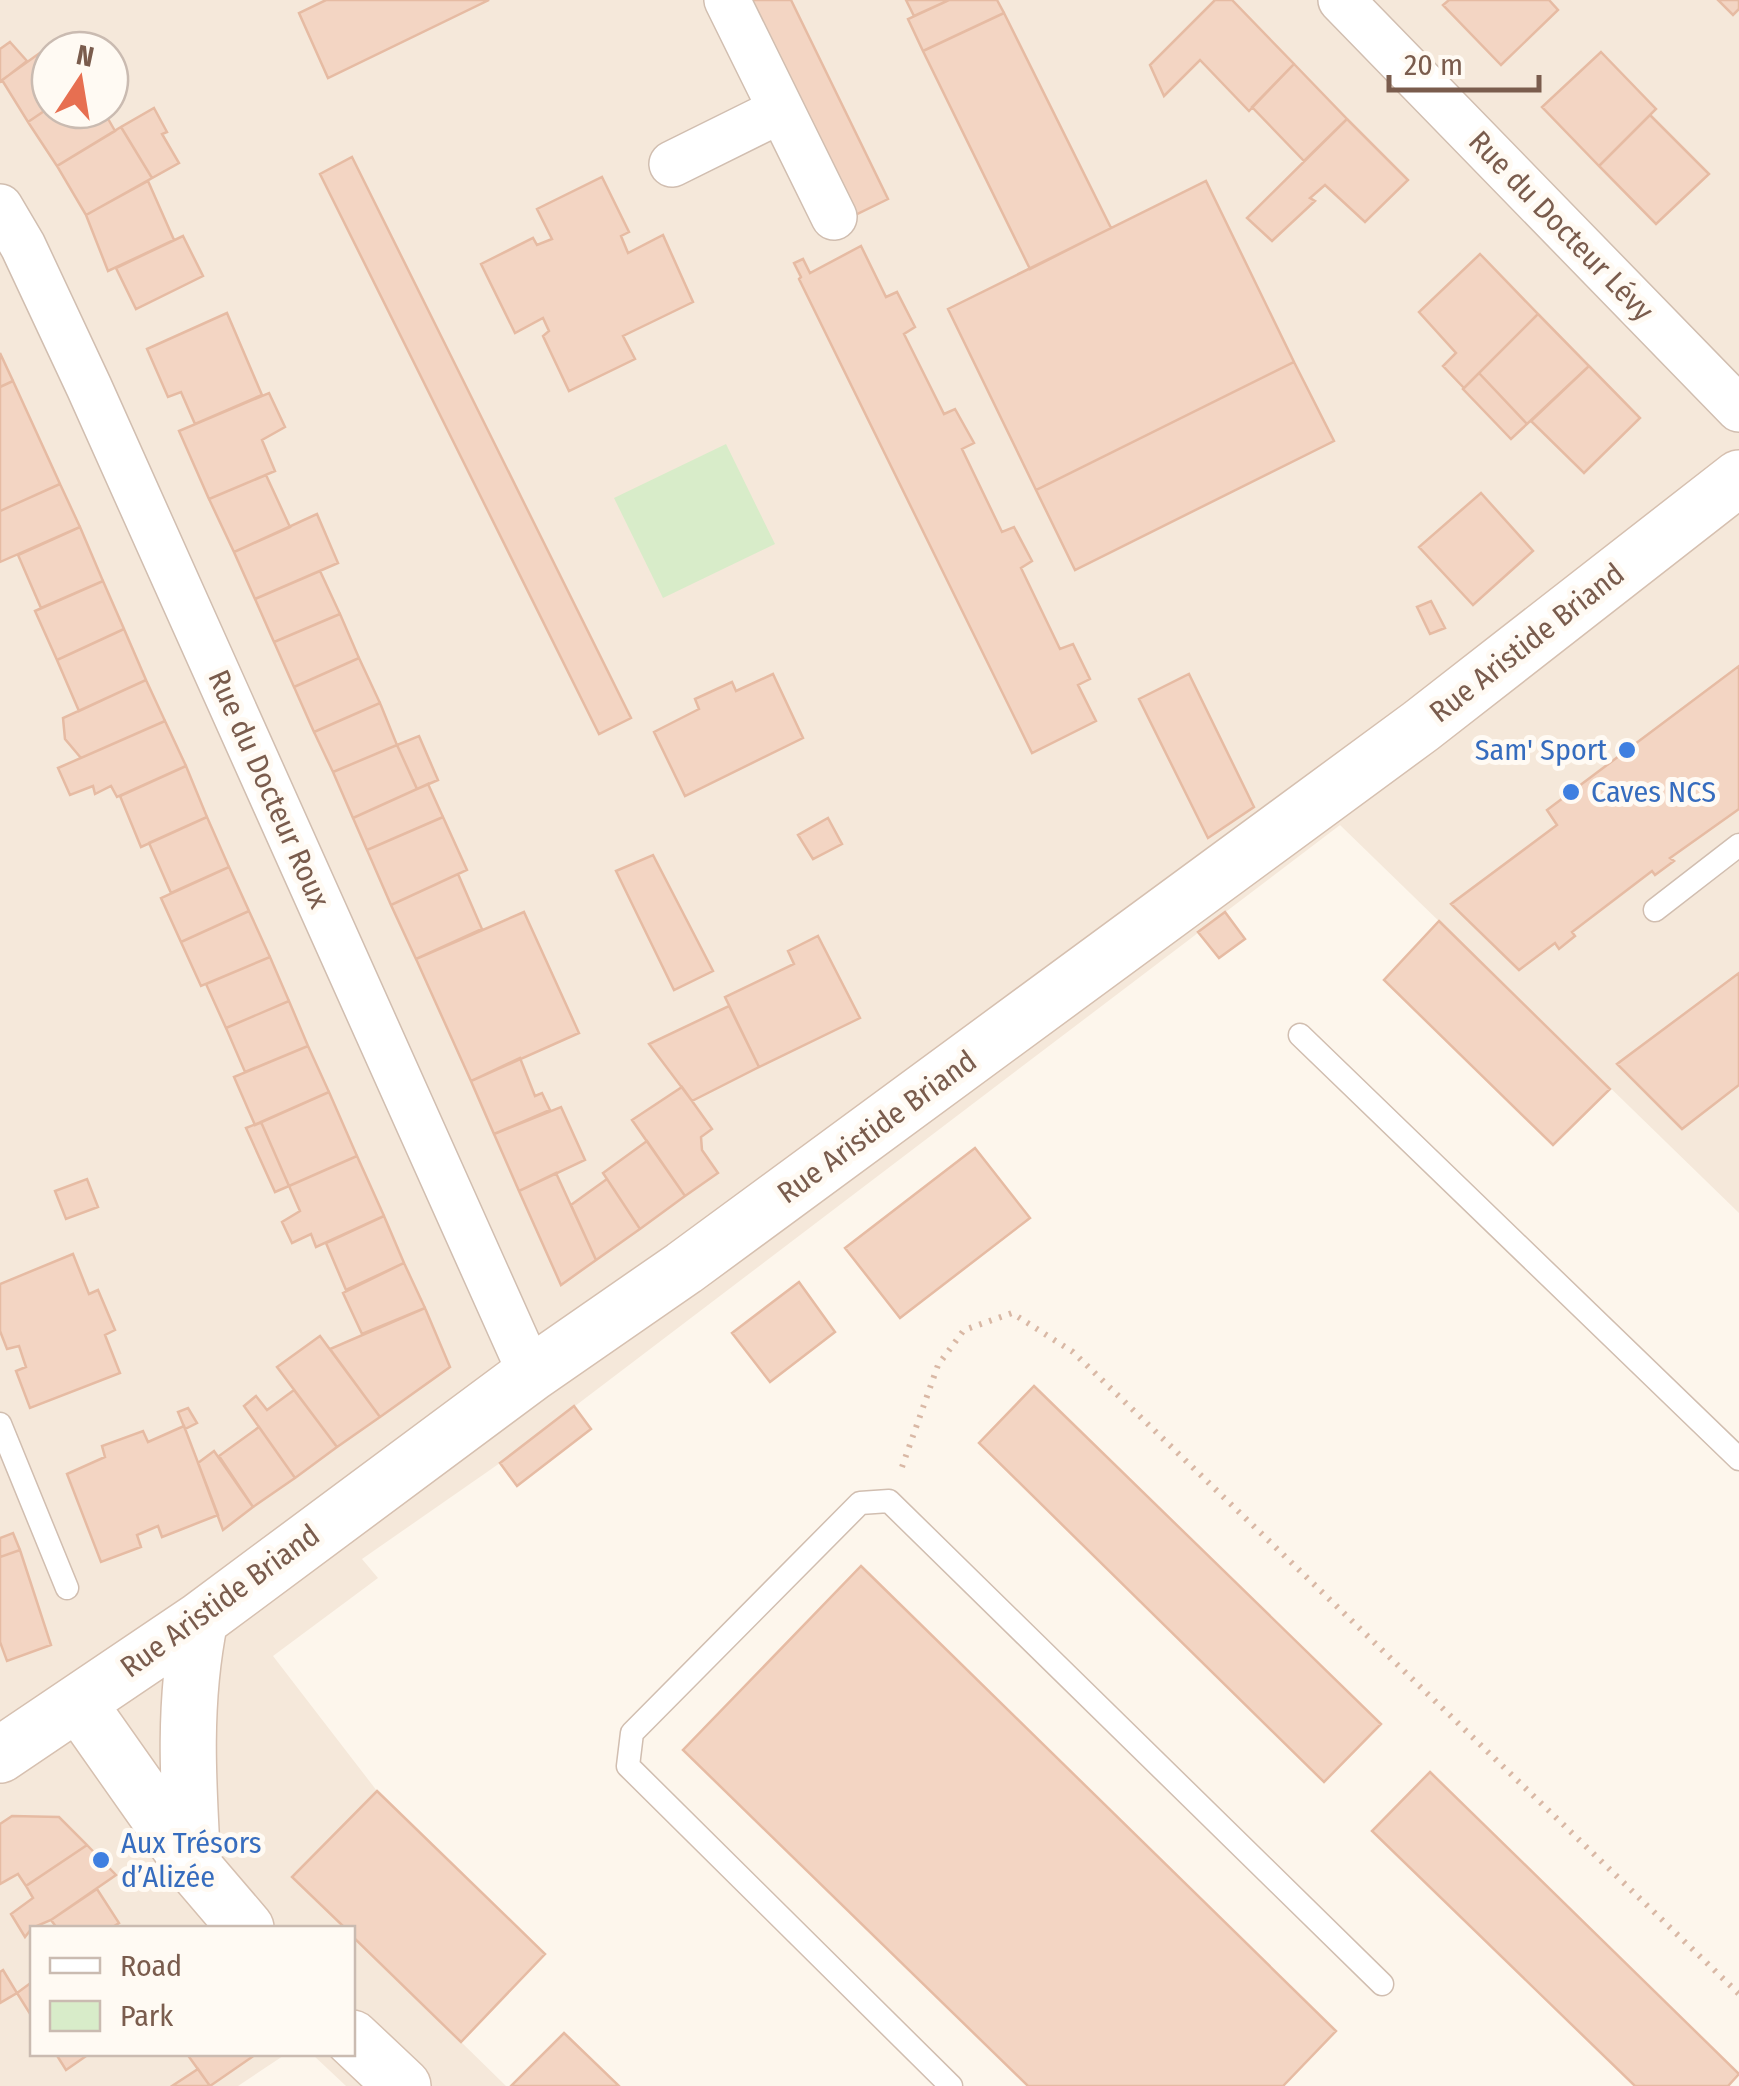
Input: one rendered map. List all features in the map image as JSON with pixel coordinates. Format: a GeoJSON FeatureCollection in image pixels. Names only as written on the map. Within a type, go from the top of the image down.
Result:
{"type":"FeatureCollection","features":[{"type":"Feature","properties":{"kind":"street"},"geometry":{"type":"LineString","coordinates":[[727,0],[834,217]]}},
{"type":"Feature","properties":{"kind":"street","name":"Rue du Docteur Lévy"},"geometry":{"type":"LineString","coordinates":[[1341,0],[1739,409]]}},
{"type":"Feature","properties":{"kind":"street"},"geometry":{"type":"LineString","coordinates":[[672,164],[781,110]]}},
{"type":"Feature","properties":{"kind":"street","name":"Rue du Docteur Roux"},"geometry":{"type":"LineString","coordinates":[[0,207],[23,246],[89,387],[531,1374]]}},
{"type":"Feature","properties":{"kind":"street","name":"Rue Aristide Briand"},"geometry":{"type":"LineString","coordinates":[[0,1756],[200,1620],[531,1374],[684,1268],[1393,746],[1739,478]]}},
{"type":"Feature","properties":{"kind":"street"},"geometry":{"type":"LineString","coordinates":[[193,1866],[187,1773],[188,1703],[200,1620]]}},
{"type":"Feature","properties":{"kind":"street"},"geometry":{"type":"LineString","coordinates":[[79,1704],[193,1866],[244,1926]]}},
{"type":"Feature","properties":{"kind":"street"},"geometry":{"type":"LineString","coordinates":[[355,2041],[403,2086]]}},
{"type":"Feature","properties":{"kind":"lane"},"geometry":{"type":"LineString","coordinates":[[1654,910],[1739,845]]}},
{"type":"Feature","properties":{"kind":"lane"},"geometry":{"type":"LineString","coordinates":[[1300,1035],[1739,1460]]}},
{"type":"Feature","properties":{"kind":"lane"},"geometry":{"type":"LineString","coordinates":[[0,1424],[67,1588]]}},
{"type":"Feature","properties":{"kind":"lane"},"geometry":{"type":"LineString","coordinates":[[951,2086],[628,1766],[632,1732],[860,1503],[889,1501],[1382,1984]]}},
{"type":"Feature","properties":{"kind":"path"},"geometry":{"type":"LineString","coordinates":[[889,1501],[938,1365],[964,1330],[1012,1313],[1073,1352],[1739,1994]]}},
{"type":"Feature","properties":{"kind":"shaded area"},"geometry":{"type":"Polygon","coordinates":[[[0,0],[1739,0],[1739,1213],[1340,825],[500,1463],[362,1559],[378,1578],[273,1656],[377,1791],[292,1877],[343,1926],[30,1926],[30,2056],[283,2056],[238,2086],[0,2086],[0,0]]]}},
{"type":"Feature","properties":{"kind":"shaded area"},"geometry":{"type":"Polygon","coordinates":[[[355,1938],[506,2086],[346,2086],[314,2056],[355,2056],[355,1938]]]}},
{"type":"Feature","properties":{"kind":"green space"},"geometry":{"type":"Polygon","coordinates":[[[726,444],[775,544],[663,598],[614,498],[726,444]]]}},
{"type":"Feature","properties":{"kind":"building"},"geometry":{"type":"Polygon","coordinates":[[[326,0],[489,0],[328,78],[299,13],[326,0]]]}},
{"type":"Feature","properties":{"kind":"building"},"geometry":{"type":"Polygon","coordinates":[[[748,0],[791,0],[888,199],[853,216],[748,0]]]}},
{"type":"Feature","properties":{"kind":"building"},"geometry":{"type":"Polygon","coordinates":[[[906,0],[949,0],[914,16],[906,0]]]}},
{"type":"Feature","properties":{"kind":"building"},"geometry":{"type":"Polygon","coordinates":[[[949,0],[997,0],[1004,13],[923,51],[908,19],[949,0]]]}},
{"type":"Feature","properties":{"kind":"building"},"geometry":{"type":"Polygon","coordinates":[[[1215,0],[1232,0],[1294,64],[1249,111],[1200,60],[1164,96],[1150,65],[1215,0]]]}},
{"type":"Feature","properties":{"kind":"building"},"geometry":{"type":"Polygon","coordinates":[[[1449,0],[1549,0],[1558,10],[1501,65],[1443,5],[1449,0]]]}},
{"type":"Feature","properties":{"kind":"building"},"geometry":{"type":"Polygon","coordinates":[[[1718,0],[1739,0],[1739,9],[1733,15],[1718,0]]]}},
{"type":"Feature","properties":{"kind":"building"},"geometry":{"type":"Polygon","coordinates":[[[1004,13],[1111,228],[1030,269],[923,51],[1004,13]]]}},
{"type":"Feature","properties":{"kind":"building"},"geometry":{"type":"Polygon","coordinates":[[[10,42],[27,61],[0,82],[0,49],[10,42]]]}},
{"type":"Feature","properties":{"kind":"building"},"geometry":{"type":"Polygon","coordinates":[[[1601,52],[1656,109],[1599,166],[1542,107],[1601,52]]]}},
{"type":"Feature","properties":{"kind":"building"},"geometry":{"type":"Polygon","coordinates":[[[30,60],[28,122],[2,80],[30,60]]]}},
{"type":"Feature","properties":{"kind":"building"},"geometry":{"type":"Polygon","coordinates":[[[1294,64],[1347,119],[1304,161],[1252,107],[1294,64]]]}},
{"type":"Feature","properties":{"kind":"building"},"geometry":{"type":"Polygon","coordinates":[[[154,108],[167,132],[162,134],[179,163],[152,178],[123,130],[130,130],[130,122],[154,108]]]}},
{"type":"Feature","properties":{"kind":"building"},"geometry":{"type":"Polygon","coordinates":[[[1650,115],[1709,174],[1656,224],[1599,166],[1650,115]]]}},
{"type":"Feature","properties":{"kind":"building"},"geometry":{"type":"Polygon","coordinates":[[[1347,119],[1408,180],[1365,222],[1325,185],[1310,198],[1315,201],[1272,241],[1247,218],[1347,119]]]}},
{"type":"Feature","properties":{"kind":"building"},"geometry":{"type":"Polygon","coordinates":[[[33,130],[114,130],[115,131],[57,166],[33,130]]]}},
{"type":"Feature","properties":{"kind":"building"},"geometry":{"type":"Polygon","coordinates":[[[116,130],[123,130],[152,178],[86,215],[57,166],[116,130]]]}},
{"type":"Feature","properties":{"kind":"building"},"geometry":{"type":"Polygon","coordinates":[[[352,157],[631,718],[599,734],[320,174],[352,157]]]}},
{"type":"Feature","properties":{"kind":"building"},"geometry":{"type":"Polygon","coordinates":[[[602,177],[629,232],[621,236],[628,253],[663,235],[693,302],[623,336],[635,359],[569,391],[543,336],[549,331],[543,318],[515,333],[481,264],[533,238],[537,245],[552,239],[537,209],[602,177]]]}},
{"type":"Feature","properties":{"kind":"building"},"geometry":{"type":"Polygon","coordinates":[[[148,181],[174,240],[108,271],[86,215],[148,181]]]}},
{"type":"Feature","properties":{"kind":"building"},"geometry":{"type":"Polygon","coordinates":[[[1206,181],[1294,362],[1036,490],[948,309],[1206,181]]]}},
{"type":"Feature","properties":{"kind":"building"},"geometry":{"type":"Polygon","coordinates":[[[183,236],[203,276],[136,309],[116,268],[183,236]]]}},
{"type":"Feature","properties":{"kind":"building"},"geometry":{"type":"Polygon","coordinates":[[[861,246],[886,297],[897,292],[915,327],[904,334],[944,414],[955,409],[974,443],[962,449],[1002,532],[1014,527],[1032,561],[1021,568],[1060,649],[1073,644],[1090,679],[1078,685],[1096,721],[1032,753],[799,279],[794,263],[803,259],[810,273],[861,246]]]}},
{"type":"Feature","properties":{"kind":"building"},"geometry":{"type":"Polygon","coordinates":[[[1480,254],[1538,314],[1464,388],[1443,366],[1456,353],[1419,312],[1480,254]]]}},
{"type":"Feature","properties":{"kind":"building"},"geometry":{"type":"Polygon","coordinates":[[[227,313],[262,395],[195,424],[181,392],[168,397],[147,349],[227,313]]]}},
{"type":"Feature","properties":{"kind":"building"},"geometry":{"type":"Polygon","coordinates":[[[1538,314],[1589,366],[1527,424],[1479,373],[1538,314]]]}},
{"type":"Feature","properties":{"kind":"building"},"geometry":{"type":"Polygon","coordinates":[[[0,353],[13,381],[0,387],[0,353]]]}},
{"type":"Feature","properties":{"kind":"building"},"geometry":{"type":"Polygon","coordinates":[[[1294,362],[1334,441],[1075,570],[1036,490],[1294,362]]]}},
{"type":"Feature","properties":{"kind":"building"},"geometry":{"type":"Polygon","coordinates":[[[1589,366],[1640,418],[1584,473],[1531,421],[1589,366]]]}},
{"type":"Feature","properties":{"kind":"building"},"geometry":{"type":"Polygon","coordinates":[[[1479,373],[1527,424],[1511,439],[1463,389],[1479,373]]]}},
{"type":"Feature","properties":{"kind":"building"},"geometry":{"type":"Polygon","coordinates":[[[13,381],[60,484],[0,511],[0,387],[13,381]]]}},
{"type":"Feature","properties":{"kind":"building"},"geometry":{"type":"Polygon","coordinates":[[[269,393],[285,427],[262,440],[275,471],[209,499],[179,431],[269,393]]]}},
{"type":"Feature","properties":{"kind":"building"},"geometry":{"type":"Polygon","coordinates":[[[266,475],[290,527],[234,552],[209,499],[266,475]]]}},
{"type":"Feature","properties":{"kind":"building"},"geometry":{"type":"Polygon","coordinates":[[[60,484],[80,527],[0,562],[0,511],[60,484]]]}},
{"type":"Feature","properties":{"kind":"building"},"geometry":{"type":"Polygon","coordinates":[[[1481,493],[1533,551],[1473,605],[1419,547],[1481,493]]]}},
{"type":"Feature","properties":{"kind":"building"},"geometry":{"type":"Polygon","coordinates":[[[317,514],[338,563],[255,599],[234,552],[317,514]]]}},
{"type":"Feature","properties":{"kind":"building"},"geometry":{"type":"Polygon","coordinates":[[[80,527],[103,581],[41,608],[18,555],[80,527]]]}},
{"type":"Feature","properties":{"kind":"building"},"geometry":{"type":"Polygon","coordinates":[[[320,571],[340,614],[274,642],[255,599],[320,571]]]}},
{"type":"Feature","properties":{"kind":"building"},"geometry":{"type":"Polygon","coordinates":[[[103,581],[124,629],[57,660],[35,611],[103,581]]]}},
{"type":"Feature","properties":{"kind":"building"},"geometry":{"type":"Polygon","coordinates":[[[1431,601],[1445,628],[1430,634],[1417,607],[1431,601]]]}},
{"type":"Feature","properties":{"kind":"building"},"geometry":{"type":"Polygon","coordinates":[[[340,614],[359,658],[294,687],[274,642],[340,614]]]}},
{"type":"Feature","properties":{"kind":"building"},"geometry":{"type":"Polygon","coordinates":[[[124,629],[146,680],[79,711],[57,660],[124,629]]]}},
{"type":"Feature","properties":{"kind":"building"},"geometry":{"type":"Polygon","coordinates":[[[359,658],[380,703],[314,732],[294,687],[359,658]]]}},
{"type":"Feature","properties":{"kind":"building"},"geometry":{"type":"Polygon","coordinates":[[[1739,666],[1739,809],[1670,858],[1674,861],[1655,875],[1652,871],[1572,932],[1575,936],[1559,949],[1555,943],[1519,970],[1451,904],[1557,825],[1547,810],[1739,666]]]}},
{"type":"Feature","properties":{"kind":"building"},"geometry":{"type":"Polygon","coordinates":[[[773,674],[803,738],[685,796],[654,732],[699,709],[695,699],[732,682],[736,691],[773,674]]]}},
{"type":"Feature","properties":{"kind":"building"},"geometry":{"type":"Polygon","coordinates":[[[1189,674],[1254,807],[1208,838],[1139,699],[1189,674]]]}},
{"type":"Feature","properties":{"kind":"building"},"geometry":{"type":"Polygon","coordinates":[[[146,680],[165,721],[81,758],[65,739],[63,718],[146,680]]]}},
{"type":"Feature","properties":{"kind":"building"},"geometry":{"type":"Polygon","coordinates":[[[380,703],[397,745],[333,772],[314,732],[380,703]]]}},
{"type":"Feature","properties":{"kind":"building"},"geometry":{"type":"Polygon","coordinates":[[[165,721],[186,766],[117,797],[111,786],[95,794],[93,786],[70,795],[58,768],[165,721]]]}},
{"type":"Feature","properties":{"kind":"building"},"geometry":{"type":"Polygon","coordinates":[[[419,736],[438,780],[417,789],[397,745],[419,736]]]}},
{"type":"Feature","properties":{"kind":"building"},"geometry":{"type":"Polygon","coordinates":[[[397,745],[417,789],[353,818],[333,772],[397,745]]]}},
{"type":"Feature","properties":{"kind":"building"},"geometry":{"type":"Polygon","coordinates":[[[186,766],[207,817],[141,847],[120,796],[186,766]]]}},
{"type":"Feature","properties":{"kind":"building"},"geometry":{"type":"Polygon","coordinates":[[[428,784],[443,817],[367,850],[353,818],[428,784]]]}},
{"type":"Feature","properties":{"kind":"building"},"geometry":{"type":"Polygon","coordinates":[[[207,817],[229,867],[171,893],[149,843],[207,817]]]}},
{"type":"Feature","properties":{"kind":"building"},"geometry":{"type":"Polygon","coordinates":[[[443,817],[467,870],[391,905],[367,850],[443,817]]]}},
{"type":"Feature","properties":{"kind":"building"},"geometry":{"type":"Polygon","coordinates":[[[828,818],[842,844],[813,859],[798,835],[828,818]]]}},
{"type":"Feature","properties":{"kind":"building"},"geometry":{"type":"Polygon","coordinates":[[[653,855],[713,971],[674,990],[616,871],[653,855]]]}},
{"type":"Feature","properties":{"kind":"building"},"geometry":{"type":"Polygon","coordinates":[[[229,867],[249,911],[181,942],[161,898],[229,867]]]}},
{"type":"Feature","properties":{"kind":"building"},"geometry":{"type":"Polygon","coordinates":[[[458,874],[482,929],[416,959],[391,905],[458,874]]]}},
{"type":"Feature","properties":{"kind":"building"},"geometry":{"type":"Polygon","coordinates":[[[249,911],[270,957],[201,986],[181,942],[249,911]]]}},
{"type":"Feature","properties":{"kind":"building"},"geometry":{"type":"Polygon","coordinates":[[[524,912],[579,1033],[471,1081],[416,959],[524,912]]]}},
{"type":"Feature","properties":{"kind":"building"},"geometry":{"type":"Polygon","coordinates":[[[1225,912],[1245,939],[1219,958],[1198,932],[1225,912]]]}},
{"type":"Feature","properties":{"kind":"building"},"geometry":{"type":"Polygon","coordinates":[[[1439,921],[1610,1089],[1553,1145],[1384,980],[1439,921]]]}},
{"type":"Feature","properties":{"kind":"building"},"geometry":{"type":"Polygon","coordinates":[[[818,936],[860,1018],[759,1067],[725,997],[794,964],[788,951],[818,936]]]}},
{"type":"Feature","properties":{"kind":"building"},"geometry":{"type":"Polygon","coordinates":[[[270,957],[289,1001],[226,1028],[206,984],[270,957]]]}},
{"type":"Feature","properties":{"kind":"building"},"geometry":{"type":"Polygon","coordinates":[[[1739,973],[1739,1085],[1682,1129],[1617,1064],[1739,973]]]}},
{"type":"Feature","properties":{"kind":"building"},"geometry":{"type":"Polygon","coordinates":[[[289,1001],[308,1046],[245,1072],[226,1028],[289,1001]]]}},
{"type":"Feature","properties":{"kind":"building"},"geometry":{"type":"Polygon","coordinates":[[[729,1006],[759,1067],[692,1101],[649,1044],[729,1006]]]}},
{"type":"Feature","properties":{"kind":"building"},"geometry":{"type":"Polygon","coordinates":[[[308,1046],[329,1092],[255,1125],[234,1077],[308,1046]]]}},
{"type":"Feature","properties":{"kind":"building"},"geometry":{"type":"Polygon","coordinates":[[[520,1058],[535,1096],[542,1093],[550,1110],[494,1134],[471,1081],[520,1058]]]}},
{"type":"Feature","properties":{"kind":"building"},"geometry":{"type":"Polygon","coordinates":[[[682,1087],[712,1129],[701,1137],[702,1150],[718,1173],[685,1196],[632,1120],[682,1087]]]}},
{"type":"Feature","properties":{"kind":"building"},"geometry":{"type":"Polygon","coordinates":[[[329,1092],[357,1156],[289,1186],[261,1122],[329,1092]]]}},
{"type":"Feature","properties":{"kind":"building"},"geometry":{"type":"Polygon","coordinates":[[[561,1107],[585,1160],[519,1191],[494,1134],[561,1107]]]}},
{"type":"Feature","properties":{"kind":"building"},"geometry":{"type":"Polygon","coordinates":[[[261,1122],[289,1186],[275,1192],[246,1128],[261,1122]]]}},
{"type":"Feature","properties":{"kind":"building"},"geometry":{"type":"Polygon","coordinates":[[[647,1141],[685,1196],[640,1229],[603,1173],[647,1141]]]}},
{"type":"Feature","properties":{"kind":"building"},"geometry":{"type":"Polygon","coordinates":[[[975,1148],[1030,1218],[900,1318],[845,1248],[975,1148]]]}},
{"type":"Feature","properties":{"kind":"building"},"geometry":{"type":"Polygon","coordinates":[[[357,1156],[384,1216],[316,1247],[311,1234],[292,1243],[282,1222],[300,1211],[289,1186],[357,1156]]]}},
{"type":"Feature","properties":{"kind":"building"},"geometry":{"type":"Polygon","coordinates":[[[556,1173],[596,1260],[561,1285],[519,1191],[556,1173]]]}},
{"type":"Feature","properties":{"kind":"building"},"geometry":{"type":"Polygon","coordinates":[[[87,1179],[98,1207],[66,1219],[55,1191],[87,1179]]]}},
{"type":"Feature","properties":{"kind":"building"},"geometry":{"type":"Polygon","coordinates":[[[607,1179],[640,1229],[596,1260],[571,1205],[607,1179]]]}},
{"type":"Feature","properties":{"kind":"building"},"geometry":{"type":"Polygon","coordinates":[[[384,1216],[404,1263],[346,1290],[326,1243],[384,1216]]]}},
{"type":"Feature","properties":{"kind":"building"},"geometry":{"type":"Polygon","coordinates":[[[73,1254],[89,1294],[98,1290],[115,1330],[105,1335],[120,1373],[30,1408],[16,1371],[26,1367],[19,1346],[7,1349],[0,1331],[0,1284],[73,1254]]]}},
{"type":"Feature","properties":{"kind":"building"},"geometry":{"type":"Polygon","coordinates":[[[404,1263],[425,1308],[362,1334],[343,1293],[404,1263]]]}},
{"type":"Feature","properties":{"kind":"building"},"geometry":{"type":"Polygon","coordinates":[[[799,1282],[835,1332],[770,1382],[732,1333],[799,1282]]]}},
{"type":"Feature","properties":{"kind":"building"},"geometry":{"type":"Polygon","coordinates":[[[425,1308],[450,1367],[380,1417],[330,1349],[425,1308]]]}},
{"type":"Feature","properties":{"kind":"building"},"geometry":{"type":"Polygon","coordinates":[[[320,1336],[380,1417],[337,1447],[277,1367],[320,1336]]]}},
{"type":"Feature","properties":{"kind":"building"},"geometry":{"type":"Polygon","coordinates":[[[1034,1386],[1381,1724],[1324,1782],[979,1443],[1034,1386]]]}},
{"type":"Feature","properties":{"kind":"building"},"geometry":{"type":"Polygon","coordinates":[[[294,1390],[337,1447],[295,1478],[244,1406],[256,1396],[267,1410],[294,1390]]]}},
{"type":"Feature","properties":{"kind":"building"},"geometry":{"type":"Polygon","coordinates":[[[574,1406],[591,1429],[517,1486],[500,1463],[574,1406]]]}},
{"type":"Feature","properties":{"kind":"building"},"geometry":{"type":"Polygon","coordinates":[[[188,1408],[197,1423],[185,1429],[178,1412],[188,1408]]]}},
{"type":"Feature","properties":{"kind":"building"},"geometry":{"type":"Polygon","coordinates":[[[184,1426],[218,1515],[162,1537],[158,1526],[137,1535],[141,1547],[101,1562],[67,1474],[105,1457],[102,1446],[143,1431],[148,1442],[184,1426]]]}},
{"type":"Feature","properties":{"kind":"building"},"geometry":{"type":"Polygon","coordinates":[[[259,1427],[295,1478],[253,1507],[219,1456],[259,1427]]]}},
{"type":"Feature","properties":{"kind":"building"},"geometry":{"type":"Polygon","coordinates":[[[214,1451],[253,1507],[223,1530],[198,1463],[214,1451]]]}},
{"type":"Feature","properties":{"kind":"building"},"geometry":{"type":"Polygon","coordinates":[[[13,1533],[20,1550],[0,1557],[0,1538],[13,1533]]]}},
{"type":"Feature","properties":{"kind":"building"},"geometry":{"type":"Polygon","coordinates":[[[20,1550],[51,1645],[7,1661],[0,1642],[0,1557],[20,1550]]]}},
{"type":"Feature","properties":{"kind":"building"},"geometry":{"type":"Polygon","coordinates":[[[861,1566],[1336,2031],[1283,2086],[1028,2086],[683,1750],[861,1566]]]}},
{"type":"Feature","properties":{"kind":"building"},"geometry":{"type":"Polygon","coordinates":[[[1430,1772],[1739,2074],[1728,2086],[1635,2086],[1372,1831],[1430,1772]]]}},
{"type":"Feature","properties":{"kind":"building"},"geometry":{"type":"Polygon","coordinates":[[[377,1791],[545,1954],[461,2042],[355,1939],[355,1926],[343,1926],[292,1877],[377,1791]]]}},
{"type":"Feature","properties":{"kind":"building"},"geometry":{"type":"Polygon","coordinates":[[[12,1816],[59,1817],[87,1845],[26,1886],[18,1874],[0,1884],[0,1824],[12,1816]]]}},
{"type":"Feature","properties":{"kind":"building"},"geometry":{"type":"Polygon","coordinates":[[[87,1845],[116,1875],[51,1920],[30,1926],[25,1937],[11,1914],[33,1898],[26,1886],[87,1845]]]}},
{"type":"Feature","properties":{"kind":"building"},"geometry":{"type":"Polygon","coordinates":[[[97,1889],[119,1923],[56,1926],[51,1920],[97,1889]]]}},
{"type":"Feature","properties":{"kind":"building"},"geometry":{"type":"Polygon","coordinates":[[[3,1970],[17,1993],[0,2003],[0,1972],[3,1970]]]}},
{"type":"Feature","properties":{"kind":"building"},"geometry":{"type":"Polygon","coordinates":[[[30,1983],[30,2014],[17,1993],[30,1983]]]}},
{"type":"Feature","properties":{"kind":"building"},"geometry":{"type":"Polygon","coordinates":[[[564,2033],[619,2086],[511,2086],[564,2033]]]}},
{"type":"Feature","properties":{"kind":"building"},"geometry":{"type":"Polygon","coordinates":[[[57,2056],[86,2056],[66,2070],[57,2056]]]}},
{"type":"Feature","properties":{"kind":"building"},"geometry":{"type":"Polygon","coordinates":[[[188,2056],[251,2056],[252,2057],[210,2086],[188,2056]]]}},
{"type":"Feature","properties":{"kind":"building"},"geometry":{"type":"Polygon","coordinates":[[[198,2069],[210,2086],[172,2086],[198,2069]]]}},
{"type":"Feature","properties":{"kind":"place","name":"Sam' Sport"},"geometry":{"type":"Point","coordinates":[1627,750]}},
{"type":"Feature","properties":{"kind":"place","name":"Caves NCS"},"geometry":{"type":"Point","coordinates":[1571,792]}},
{"type":"Feature","properties":{"kind":"place","name":"Aux Trésors d’Alizée"},"geometry":{"type":"Point","coordinates":[101,1860]}}]}
